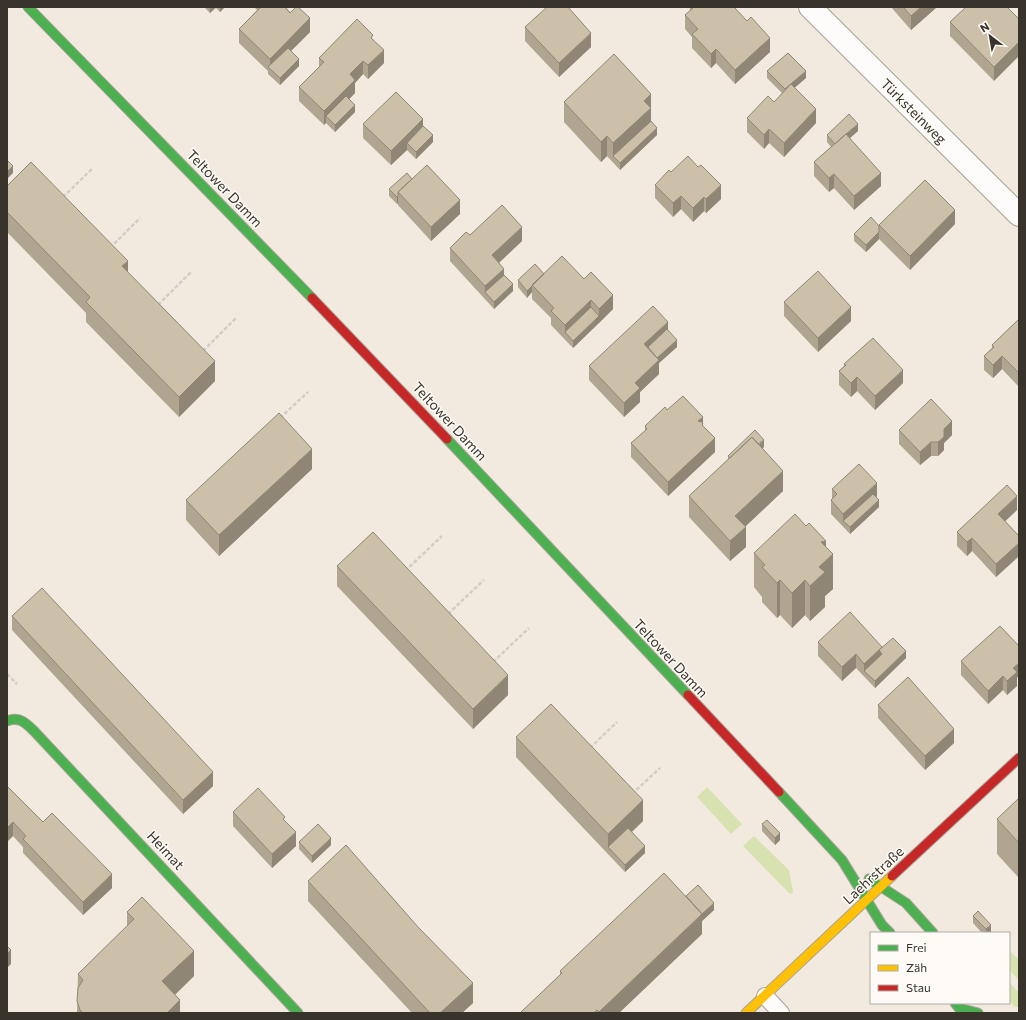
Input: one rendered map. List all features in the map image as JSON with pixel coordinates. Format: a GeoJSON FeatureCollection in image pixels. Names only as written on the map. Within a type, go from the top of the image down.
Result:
{"type":"FeatureCollection","features":[{"type":"Feature","properties":{"kind":"main road","name":"Teltower Damm"},"geometry":{"type":"LineString","coordinates":[[28,7],[396,384],[844,862],[882,925],[889,932]]}},
{"type":"Feature","properties":{"kind":"main road","name":"Heimat"},"geometry":{"type":"LineString","coordinates":[[7,722],[20,719],[34,731],[298,1013]]}},
{"type":"Feature","properties":{"kind":"main road","name":"Laehrstraße"},"geometry":{"type":"LineString","coordinates":[[746,1013],[1019,758]]}},
{"type":"Feature","properties":{"kind":"main road","name":"Teltower Damm"},"geometry":{"type":"LineString","coordinates":[[844,862],[906,903],[932,932]]}},
{"type":"Feature","properties":{"kind":"main road"},"geometry":{"type":"LineString","coordinates":[[956,1004],[959,1008],[978,1013]]}},
{"type":"Feature","properties":{"kind":"street","name":"Türksteinweg"},"geometry":{"type":"LineString","coordinates":[[810,7],[1019,216]]}},
{"type":"Feature","properties":{"kind":"lane"},"geometry":{"type":"LineString","coordinates":[[765,996],[781,1013]]}},
{"type":"Feature","properties":{"kind":"path"},"geometry":{"type":"LineString","coordinates":[[59,200],[92,169]]}},
{"type":"Feature","properties":{"kind":"path"},"geometry":{"type":"LineString","coordinates":[[108,250],[140,218]]}},
{"type":"Feature","properties":{"kind":"path"},"geometry":{"type":"LineString","coordinates":[[154,308],[191,272]]}},
{"type":"Feature","properties":{"kind":"path"},"geometry":{"type":"LineString","coordinates":[[199,354],[236,318]]}},
{"type":"Feature","properties":{"kind":"path"},"geometry":{"type":"LineString","coordinates":[[276,422],[308,392]]}},
{"type":"Feature","properties":{"kind":"path"},"geometry":{"type":"LineString","coordinates":[[403,573],[442,536]]}},
{"type":"Feature","properties":{"kind":"path"},"geometry":{"type":"LineString","coordinates":[[445,617],[484,580]]}},
{"type":"Feature","properties":{"kind":"path"},"geometry":{"type":"LineString","coordinates":[[490,664],[529,628]]}},
{"type":"Feature","properties":{"kind":"path"},"geometry":{"type":"LineString","coordinates":[[7,674],[17,684]]}},
{"type":"Feature","properties":{"kind":"path"},"geometry":{"type":"LineString","coordinates":[[587,751],[617,722]]}},
{"type":"Feature","properties":{"kind":"path"},"geometry":{"type":"LineString","coordinates":[[630,795],[660,768]]}},
{"type":"Feature","properties":{"kind":"green space"},"geometry":{"type":"Polygon","coordinates":[[[707,787],[742,824],[731,834],[697,797],[707,787]]]}},
{"type":"Feature","properties":{"kind":"green space"},"geometry":{"type":"Polygon","coordinates":[[[754,836],[789,870],[793,892],[791,894],[743,846],[754,836]]]}},
{"type":"Feature","properties":{"kind":"green space"},"geometry":{"type":"Polygon","coordinates":[[[1010,951],[1019,960],[1019,980],[1010,971],[1010,951]]]}},
{"type":"Feature","properties":{"kind":"green space"},"geometry":{"type":"Polygon","coordinates":[[[1010,983],[1019,993],[1019,1007],[1015,1007],[1010,1002],[1010,983]]]}},
{"type":"Feature","properties":{"kind":"building"},"geometry":{"type":"Polygon","coordinates":[[[261,7],[285,7],[290,13],[298,7],[310,18],[270,59],[239,29],[261,7]]]}},
{"type":"Feature","properties":{"kind":"building"},"geometry":{"type":"Polygon","coordinates":[[[547,7],[568,7],[591,33],[559,63],[525,27],[547,7]]]}},
{"type":"Feature","properties":{"kind":"building"},"geometry":{"type":"Polygon","coordinates":[[[694,7],[734,7],[747,21],[751,17],[770,38],[735,70],[716,49],[711,54],[692,34],[698,29],[685,15],[694,7]]]}},
{"type":"Feature","properties":{"kind":"building"},"geometry":{"type":"Polygon","coordinates":[[[903,7],[921,7],[911,16],[903,7]]]}},
{"type":"Feature","properties":{"kind":"building"},"geometry":{"type":"Polygon","coordinates":[[[966,7],[1007,7],[1019,19],[1019,42],[994,67],[950,22],[966,7]]]}},
{"type":"Feature","properties":{"kind":"building"},"geometry":{"type":"Polygon","coordinates":[[[357,19],[373,35],[371,38],[384,50],[368,65],[363,61],[350,74],[355,80],[324,111],[299,87],[324,62],[319,58],[357,19]]]}},
{"type":"Feature","properties":{"kind":"building"},"geometry":{"type":"Polygon","coordinates":[[[288,48],[299,59],[280,78],[268,67],[288,48]]]}},
{"type":"Feature","properties":{"kind":"building"},"geometry":{"type":"Polygon","coordinates":[[[788,53],[806,71],[785,89],[767,71],[788,53]]]}},
{"type":"Feature","properties":{"kind":"building"},"geometry":{"type":"Polygon","coordinates":[[[614,54],[651,94],[644,101],[651,108],[613,143],[607,136],[601,142],[564,102],[614,54]]]}},
{"type":"Feature","properties":{"kind":"building"},"geometry":{"type":"Polygon","coordinates":[[[791,84],[816,109],[784,143],[769,129],[764,135],[747,118],[768,96],[774,102],[791,84]]]}},
{"type":"Feature","properties":{"kind":"building"},"geometry":{"type":"Polygon","coordinates":[[[396,92],[423,119],[391,151],[363,124],[396,92]]]}},
{"type":"Feature","properties":{"kind":"building"},"geometry":{"type":"Polygon","coordinates":[[[346,96],[355,105],[335,125],[326,116],[346,96]]]}},
{"type":"Feature","properties":{"kind":"building"},"geometry":{"type":"Polygon","coordinates":[[[849,114],[858,124],[835,144],[827,135],[849,114]]]}},
{"type":"Feature","properties":{"kind":"building"},"geometry":{"type":"Polygon","coordinates":[[[651,121],[657,128],[620,163],[613,156],[651,121]]]}},
{"type":"Feature","properties":{"kind":"building"},"geometry":{"type":"Polygon","coordinates":[[[423,126],[433,135],[416,152],[407,143],[423,126]]]}},
{"type":"Feature","properties":{"kind":"building"},"geometry":{"type":"Polygon","coordinates":[[[846,134],[881,173],[854,196],[834,174],[829,178],[814,162],[846,134]]]}},
{"type":"Feature","properties":{"kind":"building"},"geometry":{"type":"Polygon","coordinates":[[[688,156],[698,167],[701,165],[721,185],[706,199],[704,197],[693,208],[681,196],[673,203],[655,185],[669,170],[671,172],[688,156]]]}},
{"type":"Feature","properties":{"kind":"building"},"geometry":{"type":"Polygon","coordinates":[[[7,160],[13,166],[7,172],[7,160]]]}},
{"type":"Feature","properties":{"kind":"building"},"geometry":{"type":"Polygon","coordinates":[[[31,162],[128,261],[122,266],[215,361],[179,397],[86,302],[90,297],[7,212],[7,186],[31,162]]]}},
{"type":"Feature","properties":{"kind":"building"},"geometry":{"type":"Polygon","coordinates":[[[427,165],[460,200],[431,227],[398,192],[427,165]]]}},
{"type":"Feature","properties":{"kind":"building"},"geometry":{"type":"Polygon","coordinates":[[[407,173],[412,179],[398,192],[397,197],[389,189],[407,173]]]}},
{"type":"Feature","properties":{"kind":"building"},"geometry":{"type":"Polygon","coordinates":[[[925,180],[955,210],[910,256],[879,225],[925,180]]]}},
{"type":"Feature","properties":{"kind":"building"},"geometry":{"type":"Polygon","coordinates":[[[502,205],[522,227],[492,255],[504,269],[485,286],[450,248],[466,232],[470,235],[502,205]]]}},
{"type":"Feature","properties":{"kind":"building"},"geometry":{"type":"Polygon","coordinates":[[[871,217],[879,226],[879,232],[866,245],[854,234],[871,217]]]}},
{"type":"Feature","properties":{"kind":"building"},"geometry":{"type":"Polygon","coordinates":[[[562,256],[584,279],[591,272],[613,295],[599,309],[591,300],[565,325],[551,311],[554,308],[532,285],[562,256]]]}},
{"type":"Feature","properties":{"kind":"building"},"geometry":{"type":"Polygon","coordinates":[[[535,264],[544,274],[527,291],[518,280],[535,264]]]}},
{"type":"Feature","properties":{"kind":"building"},"geometry":{"type":"Polygon","coordinates":[[[818,271],[851,307],[818,338],[784,302],[818,271]]]}},
{"type":"Feature","properties":{"kind":"building"},"geometry":{"type":"Polygon","coordinates":[[[504,275],[513,284],[494,302],[485,292],[504,275]]]}},
{"type":"Feature","properties":{"kind":"building"},"geometry":{"type":"Polygon","coordinates":[[[653,306],[668,322],[644,344],[659,360],[635,383],[640,388],[624,403],[589,366],[653,306]]]}},
{"type":"Feature","properties":{"kind":"building"},"geometry":{"type":"Polygon","coordinates":[[[591,307],[599,316],[573,341],[565,332],[591,307]]]}},
{"type":"Feature","properties":{"kind":"building"},"geometry":{"type":"Polygon","coordinates":[[[1019,319],[1019,373],[1002,356],[993,365],[984,356],[994,347],[992,345],[1019,319]]]}},
{"type":"Feature","properties":{"kind":"building"},"geometry":{"type":"Polygon","coordinates":[[[667,329],[677,340],[657,358],[648,347],[667,329]]]}},
{"type":"Feature","properties":{"kind":"building"},"geometry":{"type":"Polygon","coordinates":[[[873,338],[903,370],[875,396],[857,377],[851,383],[839,371],[846,365],[844,364],[873,338]]]}},
{"type":"Feature","properties":{"kind":"building"},"geometry":{"type":"Polygon","coordinates":[[[683,396],[703,417],[698,421],[701,421],[703,424],[702,425],[715,438],[668,482],[631,443],[647,429],[645,426],[665,407],[667,410],[683,396]]]}},
{"type":"Feature","properties":{"kind":"building"},"geometry":{"type":"Polygon","coordinates":[[[931,399],[952,421],[944,429],[944,437],[938,442],[931,442],[920,452],[899,430],[931,399]]]}},
{"type":"Feature","properties":{"kind":"building"},"geometry":{"type":"Polygon","coordinates":[[[279,413],[312,449],[219,535],[186,500],[279,413]]]}},
{"type":"Feature","properties":{"kind":"building"},"geometry":{"type":"Polygon","coordinates":[[[755,430],[764,440],[758,444],[752,437],[730,458],[728,456],[755,430]]]}},
{"type":"Feature","properties":{"kind":"building"},"geometry":{"type":"Polygon","coordinates":[[[752,437],[783,471],[735,516],[746,527],[730,541],[689,496],[752,437]]]}},
{"type":"Feature","properties":{"kind":"building"},"geometry":{"type":"Polygon","coordinates":[[[859,464],[877,483],[843,514],[831,500],[837,494],[832,489],[859,464]]]}},
{"type":"Feature","properties":{"kind":"building"},"geometry":{"type":"Polygon","coordinates":[[[1007,485],[1017,496],[998,514],[1019,536],[1019,543],[996,564],[972,538],[967,542],[957,532],[1007,485]]]}},
{"type":"Feature","properties":{"kind":"building"},"geometry":{"type":"Polygon","coordinates":[[[873,494],[879,500],[850,527],[843,521],[873,494]]]}},
{"type":"Feature","properties":{"kind":"building"},"geometry":{"type":"Polygon","coordinates":[[[795,514],[806,526],[809,523],[826,541],[821,542],[833,554],[819,567],[825,572],[810,586],[805,580],[792,593],[780,580],[777,583],[762,567],[765,565],[754,553],[795,514]]]}},
{"type":"Feature","properties":{"kind":"building"},"geometry":{"type":"Polygon","coordinates":[[[373,532],[508,675],[473,709],[337,566],[373,532]]]}},
{"type":"Feature","properties":{"kind":"building"},"geometry":{"type":"Polygon","coordinates":[[[42,588],[213,772],[183,800],[12,616],[42,588]]]}},
{"type":"Feature","properties":{"kind":"building"},"geometry":{"type":"Polygon","coordinates":[[[850,612],[882,647],[864,664],[856,654],[842,667],[818,642],[850,612]]]}},
{"type":"Feature","properties":{"kind":"building"},"geometry":{"type":"Polygon","coordinates":[[[1000,626],[1019,646],[1019,663],[1013,668],[1017,672],[1007,681],[1003,676],[988,691],[961,661],[1000,626]]]}},
{"type":"Feature","properties":{"kind":"building"},"geometry":{"type":"Polygon","coordinates":[[[893,638],[906,651],[875,681],[864,671],[882,654],[879,650],[893,638]]]}},
{"type":"Feature","properties":{"kind":"building"},"geometry":{"type":"Polygon","coordinates":[[[908,677],[954,729],[925,756],[878,705],[908,677]]]}},
{"type":"Feature","properties":{"kind":"building"},"geometry":{"type":"Polygon","coordinates":[[[551,704],[643,800],[608,834],[516,737],[551,704]]]}},
{"type":"Feature","properties":{"kind":"building"},"geometry":{"type":"Polygon","coordinates":[[[7,786],[43,822],[52,813],[112,874],[83,902],[23,839],[26,836],[13,822],[7,828],[7,786]]]}},
{"type":"Feature","properties":{"kind":"building"},"geometry":{"type":"Polygon","coordinates":[[[258,788],[285,817],[283,819],[296,832],[272,854],[233,812],[258,788]]]}},
{"type":"Feature","properties":{"kind":"building"},"geometry":{"type":"Polygon","coordinates":[[[1019,798],[1019,843],[997,819],[1019,798]]]}},
{"type":"Feature","properties":{"kind":"building"},"geometry":{"type":"Polygon","coordinates":[[[767,820],[780,833],[775,838],[762,824],[767,820]]]}},
{"type":"Feature","properties":{"kind":"building"},"geometry":{"type":"Polygon","coordinates":[[[318,824],[331,838],[312,856],[299,842],[318,824]]]}},
{"type":"Feature","properties":{"kind":"building"},"geometry":{"type":"Polygon","coordinates":[[[628,828],[645,846],[625,865],[608,847],[628,828]]]}},
{"type":"Feature","properties":{"kind":"building"},"geometry":{"type":"Polygon","coordinates":[[[346,845],[418,927],[473,983],[440,1013],[430,1013],[308,881],[346,845]]]}},
{"type":"Feature","properties":{"kind":"building"},"geometry":{"type":"Polygon","coordinates":[[[664,873],[702,914],[599,1012],[597,1010],[594,1013],[520,1013],[562,973],[560,971],[664,873]]]}},
{"type":"Feature","properties":{"kind":"building"},"geometry":{"type":"Polygon","coordinates":[[[698,885],[714,903],[702,914],[686,896],[698,885]]]}},
{"type":"Feature","properties":{"kind":"building"},"geometry":{"type":"Polygon","coordinates":[[[142,897],[194,951],[162,981],[180,1000],[167,1013],[83,1013],[80,1010],[77,1001],[78,988],[83,980],[78,974],[134,919],[127,912],[142,897]]]}},
{"type":"Feature","properties":{"kind":"building"},"geometry":{"type":"Polygon","coordinates":[[[978,911],[991,925],[986,929],[973,916],[978,911]]]}},
{"type":"Feature","properties":{"kind":"building"},"geometry":{"type":"Polygon","coordinates":[[[7,946],[11,950],[7,954],[7,946]]]}},
{"type":"Feature","properties":{"kind":"traffic: fast"},"geometry":{"type":"LineString","coordinates":[[28,7],[312,298]]}},
{"type":"Feature","properties":{"kind":"traffic: fast"},"geometry":{"type":"LineString","coordinates":[[447,439],[688,695]]}},
{"type":"Feature","properties":{"kind":"traffic: fast"},"geometry":{"type":"LineString","coordinates":[[7,721],[15,719],[22,721],[34,731],[298,1013]]}},
{"type":"Feature","properties":{"kind":"traffic: fast"},"geometry":{"type":"LineString","coordinates":[[779,792],[842,860],[882,925],[889,932]]}},
{"type":"Feature","properties":{"kind":"traffic: fast"},"geometry":{"type":"LineString","coordinates":[[869,879],[906,903],[932,932]]}},
{"type":"Feature","properties":{"kind":"traffic: fast"},"geometry":{"type":"LineString","coordinates":[[956,1004],[959,1008],[978,1013]]}},
{"type":"Feature","properties":{"kind":"traffic: slow"},"geometry":{"type":"LineString","coordinates":[[746,1013],[892,876]]}},
{"type":"Feature","properties":{"kind":"traffic: jam"},"geometry":{"type":"LineString","coordinates":[[312,298],[447,439]]}},
{"type":"Feature","properties":{"kind":"traffic: jam"},"geometry":{"type":"LineString","coordinates":[[688,695],[779,792]]}},
{"type":"Feature","properties":{"kind":"traffic: jam"},"geometry":{"type":"LineString","coordinates":[[892,876],[1019,758]]}}]}
